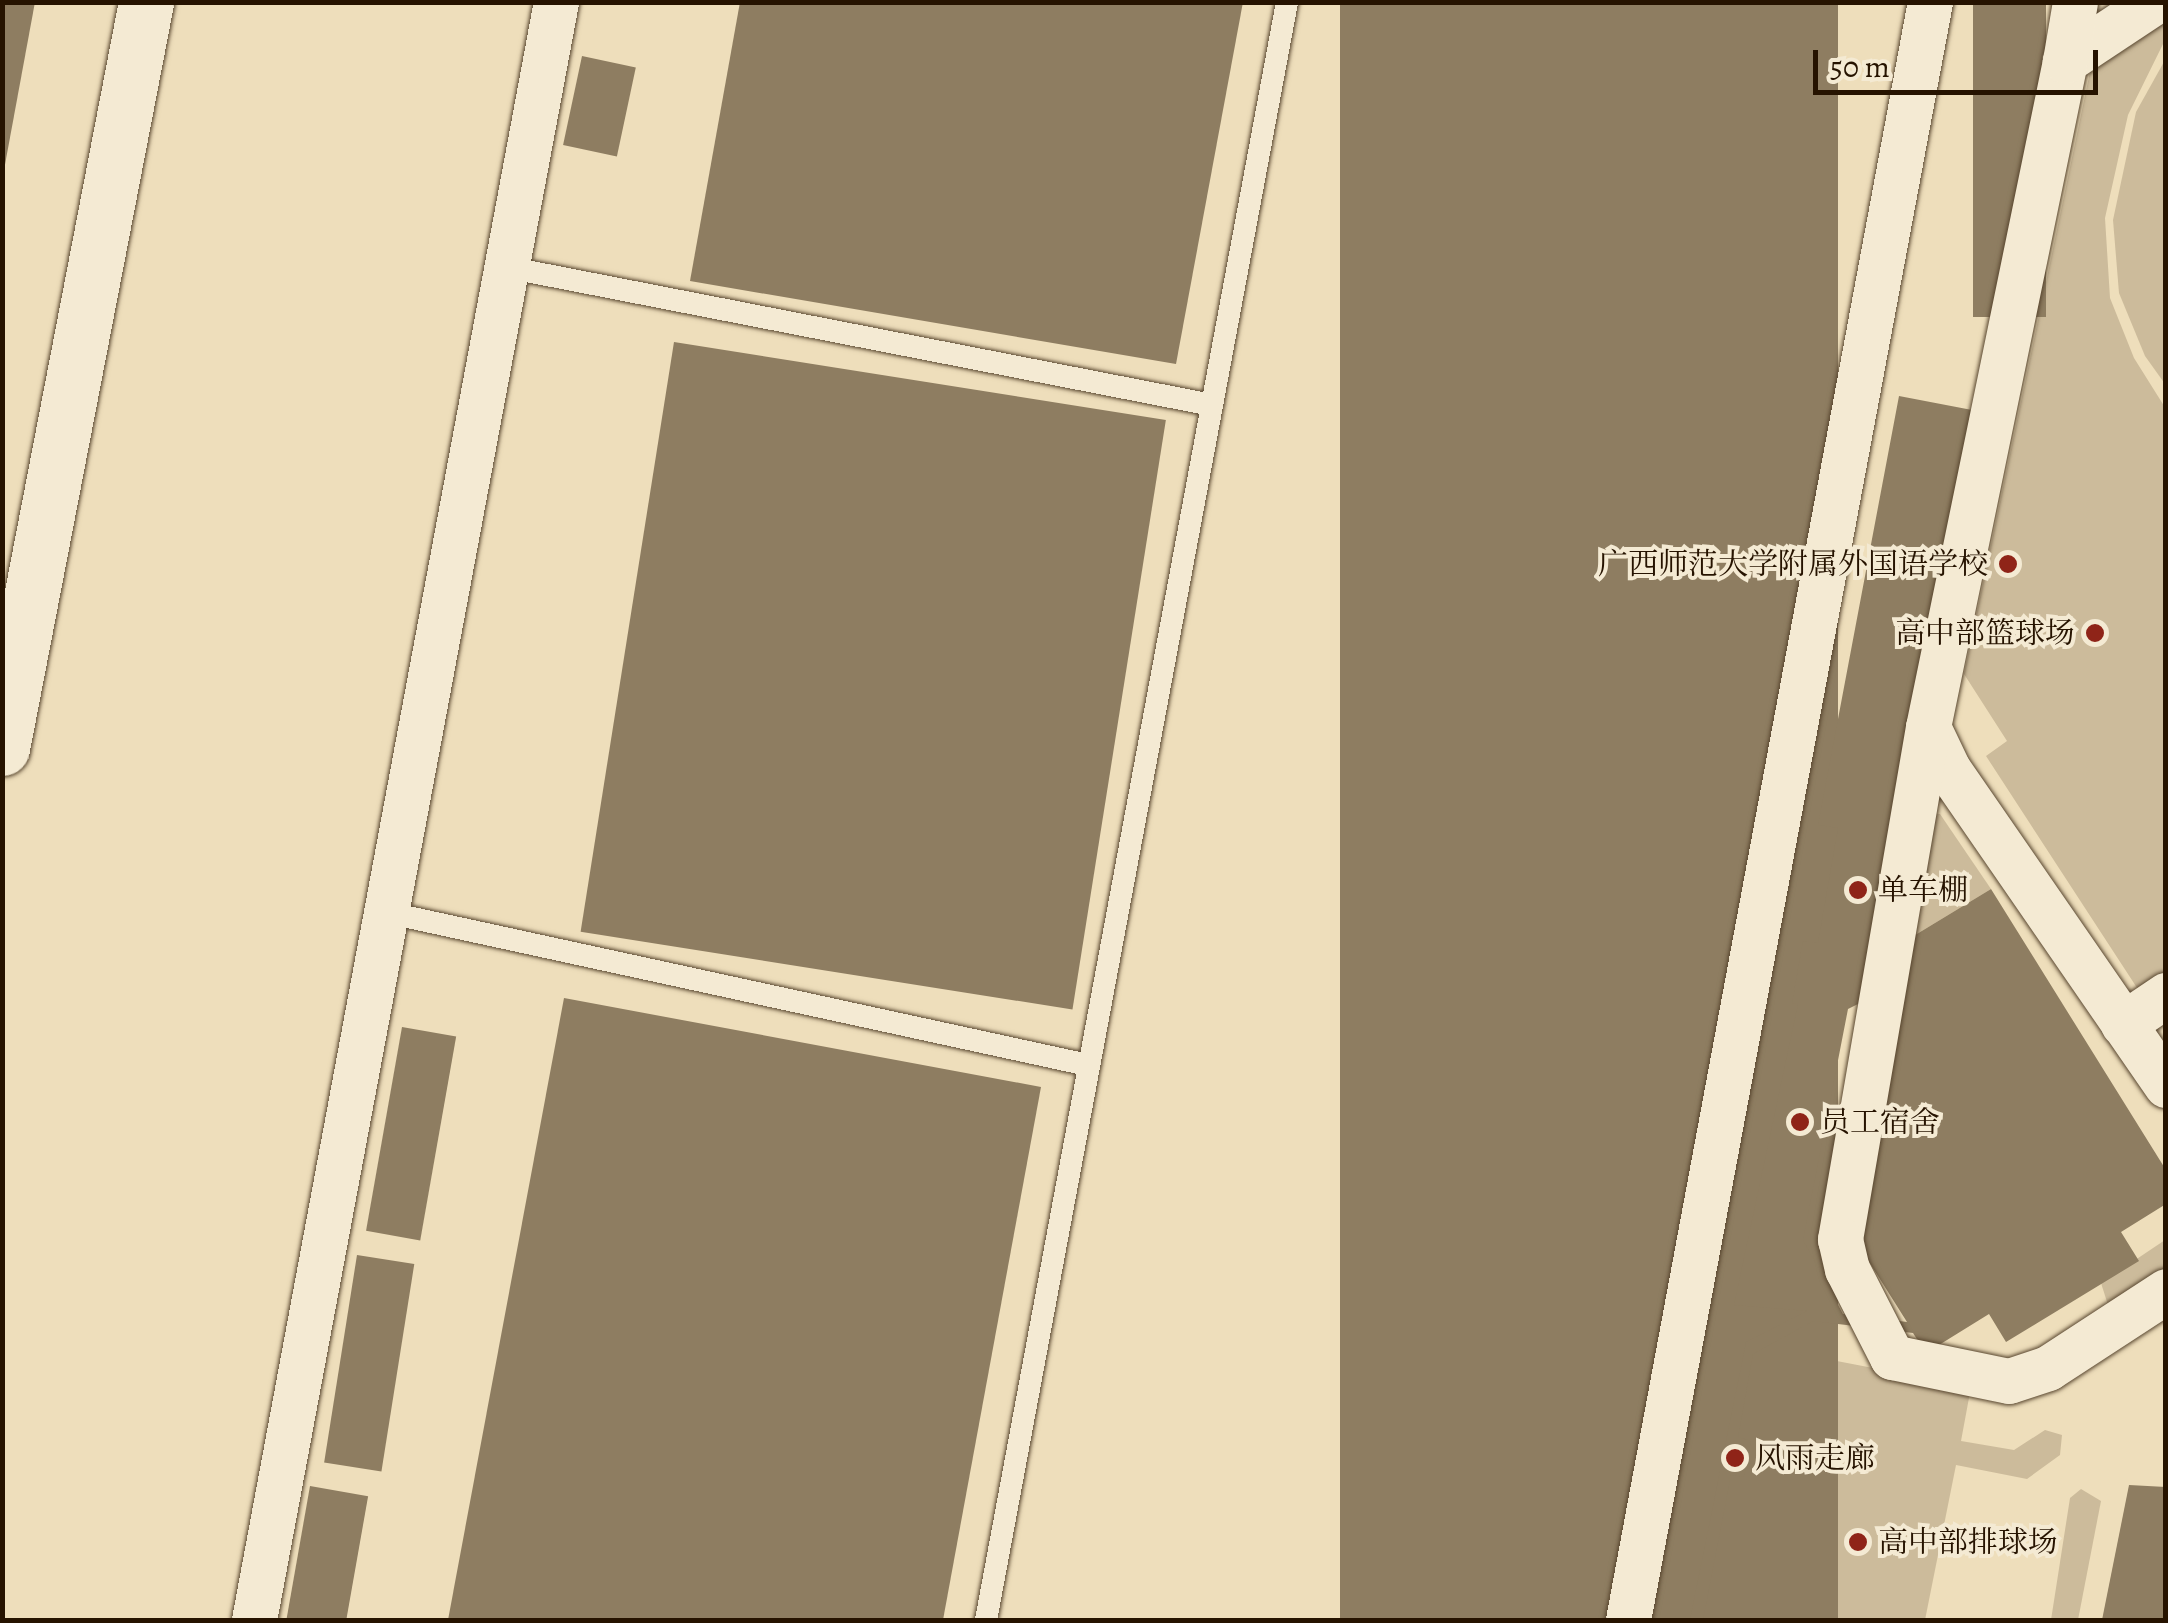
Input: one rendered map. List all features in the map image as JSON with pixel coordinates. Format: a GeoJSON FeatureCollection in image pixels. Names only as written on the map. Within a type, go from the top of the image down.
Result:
{"type":"FeatureCollection","features":[{"type":"Feature","properties":{"kind":"street"},"geometry":{"type":"LineString","coordinates":[[2,748],[146,2]]}},
{"type":"Feature","properties":{"kind":"street"},"geometry":{"type":"LineString","coordinates":[[254,1620],[556,2]]}},
{"type":"Feature","properties":{"kind":"street"},"geometry":{"type":"LineString","coordinates":[[1628,1620],[1930,2]]}},
{"type":"Feature","properties":{"kind":"street"},"geometry":{"type":"LineString","coordinates":[[2075,2],[1928,727],[1840,1239],[1847,1268],[1892,1357],[2009,1381],[2048,1368],[2166,1290]]}},
{"type":"Feature","properties":{"kind":"street"},"geometry":{"type":"LineString","coordinates":[[2066,61],[2154,2]]}},
{"type":"Feature","properties":{"kind":"street"},"geometry":{"type":"LineString","coordinates":[[1928,727],[1948,769],[2166,1086]]}},
{"type":"Feature","properties":{"kind":"street"},"geometry":{"type":"LineString","coordinates":[[2123,1024],[2166,995]]}},
{"type":"Feature","properties":{"kind":"lane"},"geometry":{"type":"LineString","coordinates":[[986,1620],[1287,2]]}},
{"type":"Feature","properties":{"kind":"lane"},"geometry":{"type":"LineString","coordinates":[[506,267],[1212,404]]}},
{"type":"Feature","properties":{"kind":"lane"},"geometry":{"type":"LineString","coordinates":[[385,912],[1088,1065]]}},
{"type":"Feature","properties":{"kind":"shaded area","name":"高中部篮球场"},"geometry":{"type":"Polygon","coordinates":[[[2165,17],[2165,40],[2128,115],[2105,218],[2110,298],[2134,358],[2166,409],[2166,978],[2141,994],[1986,756],[2007,741],[1964,674],[2091,67],[2165,17]]]}},
{"type":"Feature","properties":{"kind":"shaded area"},"geometry":{"type":"Polygon","coordinates":[[[2165,60],[2165,384],[2145,356],[2119,293],[2113,220],[2136,112],[2165,60]]]}},
{"type":"Feature","properties":{"kind":"shaded area"},"geometry":{"type":"Polygon","coordinates":[[[1928,813],[1940,814],[1991,889],[1902,943],[1928,813]]]}},
{"type":"Feature","properties":{"kind":"shaded area"},"geometry":{"type":"Polygon","coordinates":[[[2165,1240],[2165,1276],[2108,1305],[2101,1283],[2165,1240]]]}},
{"type":"Feature","properties":{"kind":"shaded area","name":"高中部排球场"},"geometry":{"type":"Polygon","coordinates":[[[1811,1356],[1971,1387],[1961,1441],[2014,1450],[2045,1430],[2062,1435],[2060,1455],[2027,1479],[1956,1465],[1925,1620],[1760,1620],[1811,1356]]]}},
{"type":"Feature","properties":{"kind":"shaded area"},"geometry":{"type":"Polygon","coordinates":[[[2081,1489],[2101,1501],[2078,1620],[2051,1620],[2070,1498],[2081,1489]]]}},
{"type":"Feature","properties":{"kind":"building"},"geometry":{"type":"Polygon","coordinates":[[[2,2],[35,2],[4,170],[2,169],[2,2]]]}},
{"type":"Feature","properties":{"kind":"building"},"geometry":{"type":"Polygon","coordinates":[[[740,2],[1243,2],[1176,364],[690,281],[740,2]]]}},
{"type":"Feature","properties":{"kind":"building"},"geometry":{"type":"Polygon","coordinates":[[[1340,2],[1838,2],[1838,1620],[1340,1620],[1340,2]]]}},
{"type":"Feature","properties":{"kind":"building"},"geometry":{"type":"Polygon","coordinates":[[[1973,2],[2046,2],[2046,317],[1973,317],[1973,2]]]}},
{"type":"Feature","properties":{"kind":"building"},"geometry":{"type":"Polygon","coordinates":[[[582,56],[636,67],[617,156],[563,145],[582,56]]]}},
{"type":"Feature","properties":{"kind":"building"},"geometry":{"type":"Polygon","coordinates":[[[674,342],[1166,420],[1072,1010],[581,932],[674,342]]]}},
{"type":"Feature","properties":{"kind":"building"},"geometry":{"type":"Polygon","coordinates":[[[1899,396],[1972,410],[1870,998],[1848,1009],[1803,1240],[1843,1314],[1907,1322],[1849,1230],[1902,943],[1991,889],[2166,1170],[2166,1204],[2121,1232],[2139,1261],[2006,1342],[1989,1314],[1926,1353],[1913,1333],[1813,1321],[1753,1354],[1738,1437],[1751,1441],[1744,1477],[1731,1475],[1703,1620],[1690,1620],[1746,1342],[1807,1311],[1734,1305],[1798,1004],[1792,1003],[1803,941],[1818,943],[1838,828],[1818,825],[1899,396]]]}},
{"type":"Feature","properties":{"kind":"building"},"geometry":{"type":"Polygon","coordinates":[[[564,998],[1041,1087],[943,1620],[448,1620],[564,998]]]}},
{"type":"Feature","properties":{"kind":"building"},"geometry":{"type":"Polygon","coordinates":[[[402,1027],[456,1037],[420,1240],[366,1231],[402,1027]]]}},
{"type":"Feature","properties":{"kind":"building"},"geometry":{"type":"Polygon","coordinates":[[[357,1255],[414,1264],[381,1471],[324,1462],[357,1255]]]}},
{"type":"Feature","properties":{"kind":"building"},"geometry":{"type":"Polygon","coordinates":[[[2129,1485],[2166,1487],[2166,1620],[2102,1620],[2129,1485]]]}},
{"type":"Feature","properties":{"kind":"building"},"geometry":{"type":"Polygon","coordinates":[[[310,1486],[368,1496],[346,1620],[286,1620],[310,1486]]]}},
{"type":"Feature","properties":{"kind":"place","name":"广西师范大学附属外国语学校"},"geometry":{"type":"Point","coordinates":[2008,564]}},
{"type":"Feature","properties":{"kind":"place","name":"高中部篮球场"},"geometry":{"type":"Point","coordinates":[2095,633]}},
{"type":"Feature","properties":{"kind":"place","name":"单车棚"},"geometry":{"type":"Point","coordinates":[1858,890]}},
{"type":"Feature","properties":{"kind":"place","name":"员工宿舍"},"geometry":{"type":"Point","coordinates":[1800,1122]}},
{"type":"Feature","properties":{"kind":"place","name":"风雨走廊"},"geometry":{"type":"Point","coordinates":[1735,1458]}},
{"type":"Feature","properties":{"kind":"place","name":"高中部排球场"},"geometry":{"type":"Point","coordinates":[1858,1542]}}]}
